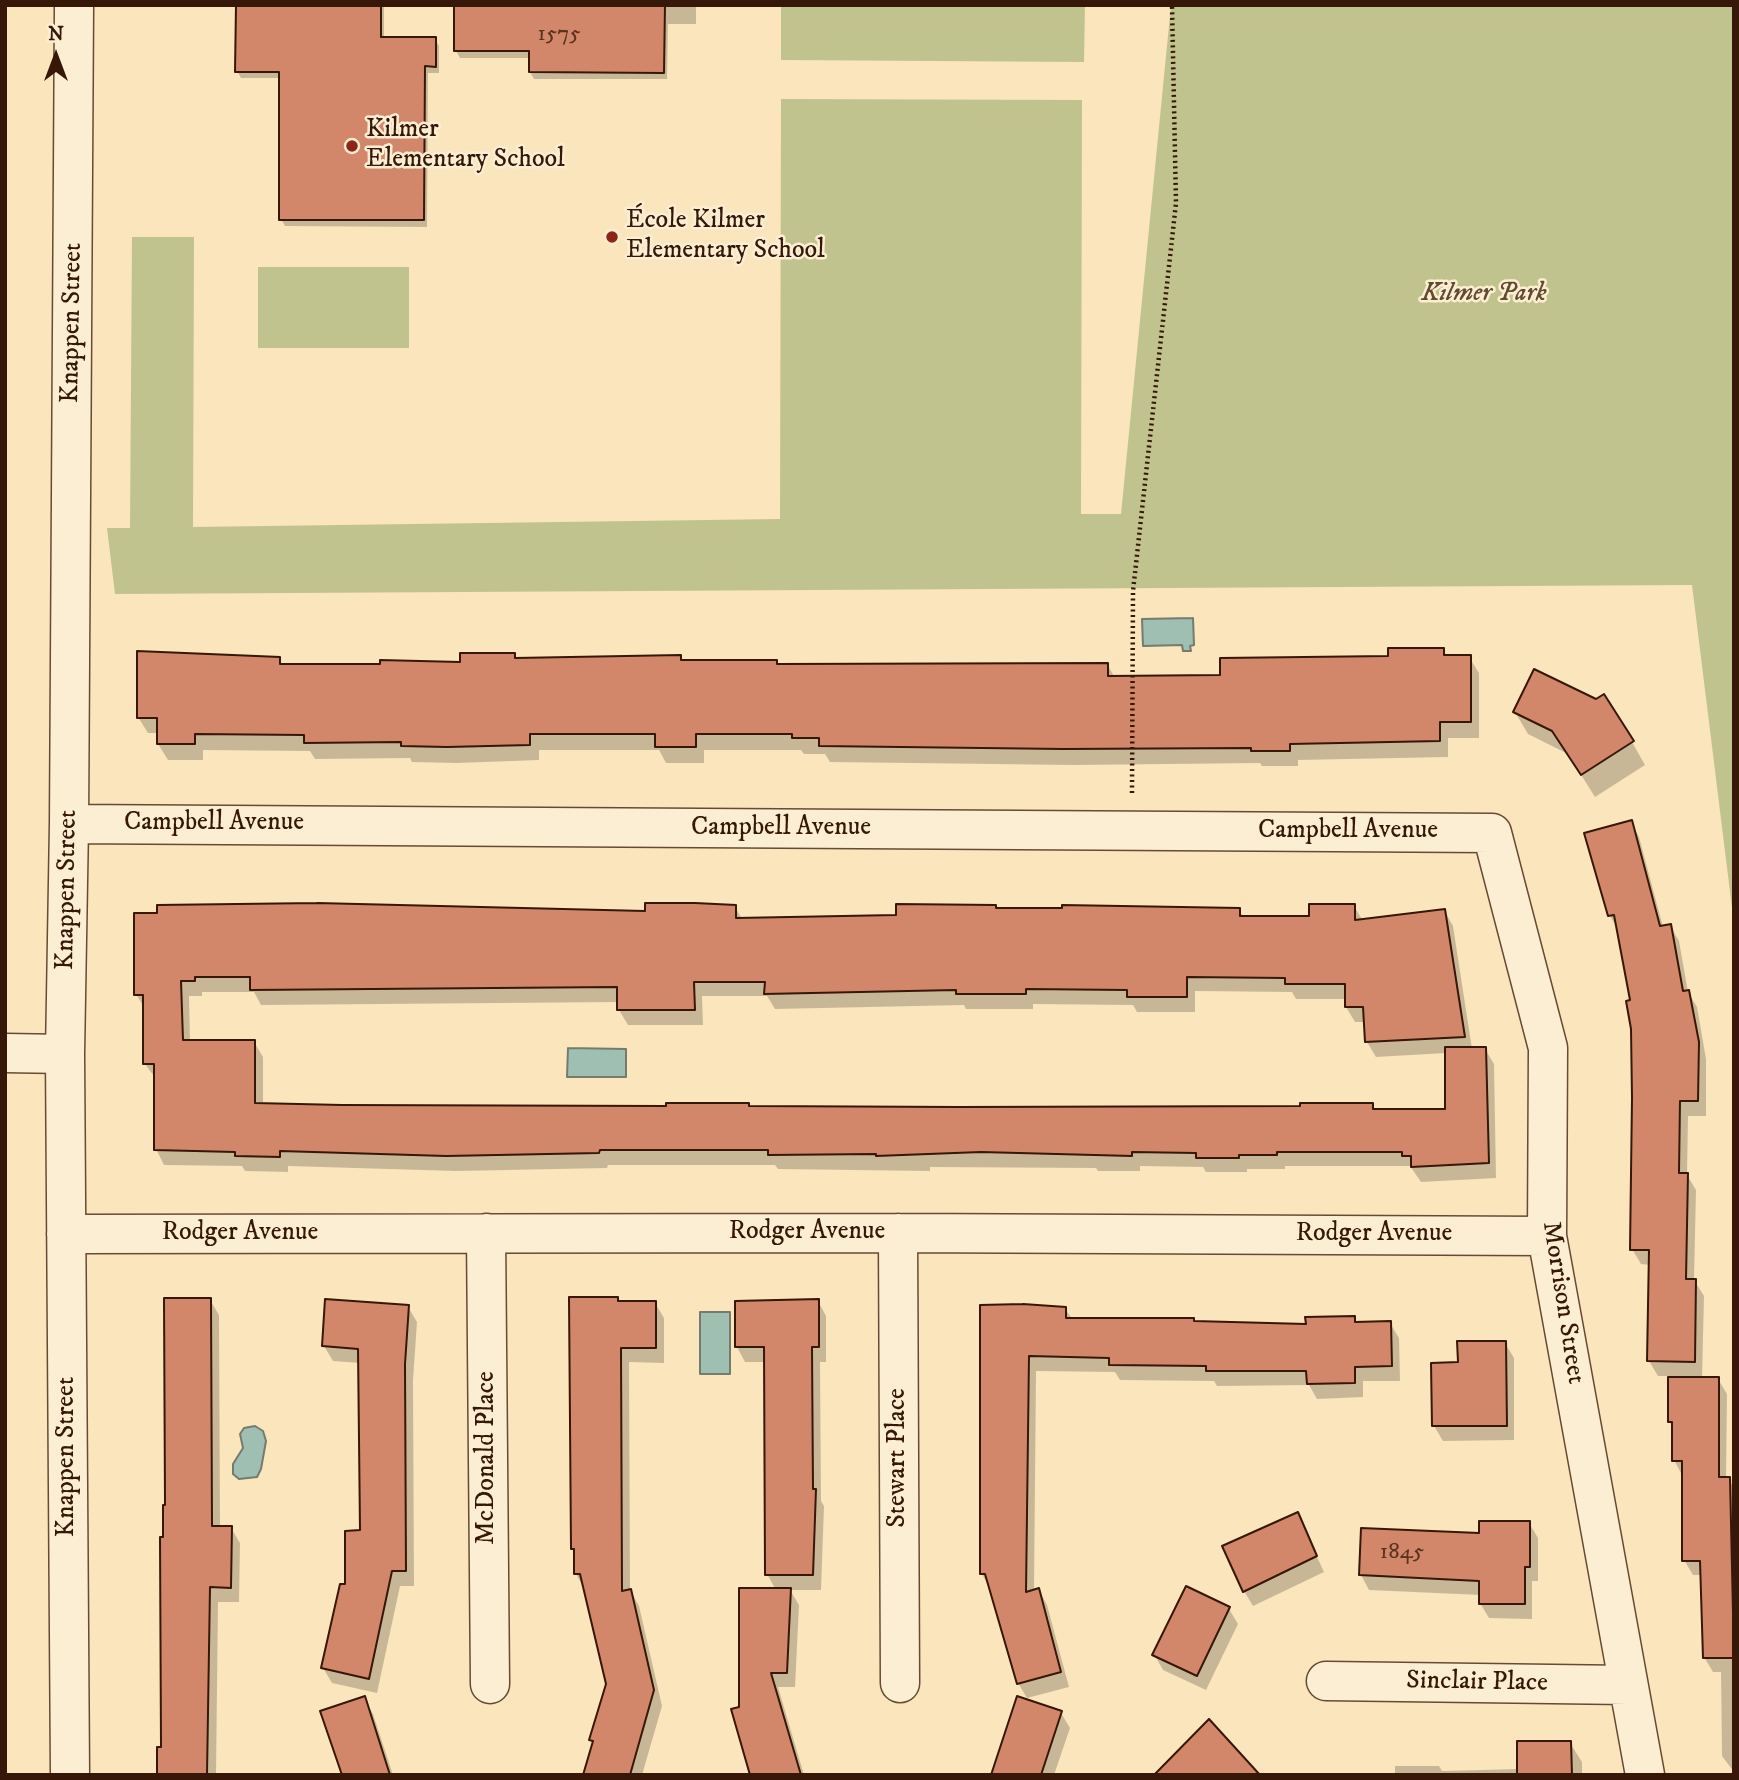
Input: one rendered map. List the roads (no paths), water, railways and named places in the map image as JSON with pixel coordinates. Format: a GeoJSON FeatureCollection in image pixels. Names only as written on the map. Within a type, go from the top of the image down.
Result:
{"type":"FeatureCollection","features":[{"type":"Feature","properties":{"kind":"street","name":"Knappen Street"},"geometry":{"type":"LineString","coordinates":[[70,1775],[65,1054],[74,5]]}},
{"type":"Feature","properties":{"kind":"street","name":"Campbell Avenue"},"geometry":{"type":"LineString","coordinates":[[69,824],[1492,833]]}},
{"type":"Feature","properties":{"kind":"street","name":"Morrison Street"},"geometry":{"type":"LineString","coordinates":[[1492,833],[1548,1048],[1547,1236],[1645,1775]]}},
{"type":"Feature","properties":{"kind":"street"},"geometry":{"type":"LineString","coordinates":[[5,1053],[65,1054]]}},
{"type":"Feature","properties":{"kind":"street","name":"McDonald Place"},"geometry":{"type":"LineString","coordinates":[[486,1233],[490,1684]]}},
{"type":"Feature","properties":{"kind":"street","name":"Rodger Avenue"},"geometry":{"type":"LineString","coordinates":[[66,1234],[898,1233],[1547,1236]]}},
{"type":"Feature","properties":{"kind":"street","name":"Stewart Place"},"geometry":{"type":"LineString","coordinates":[[898,1233],[900,1683]]}},
{"type":"Feature","properties":{"kind":"street","name":"Sinclair Place"},"geometry":{"type":"LineString","coordinates":[[1326,1681],[1627,1685]]}},
{"type":"Feature","properties":{"kind":"place","name":"Kilmer Elementary School"},"geometry":{"type":"Point","coordinates":[352,146]}},
{"type":"Feature","properties":{"kind":"place","name":"École Kilmer Elementary School"},"geometry":{"type":"Point","coordinates":[612,237]}},
{"type":"Feature","properties":{"kind":"park label","name":"Kilmer Park"},"geometry":{"type":"Point","coordinates":[1484,295]}}]}
